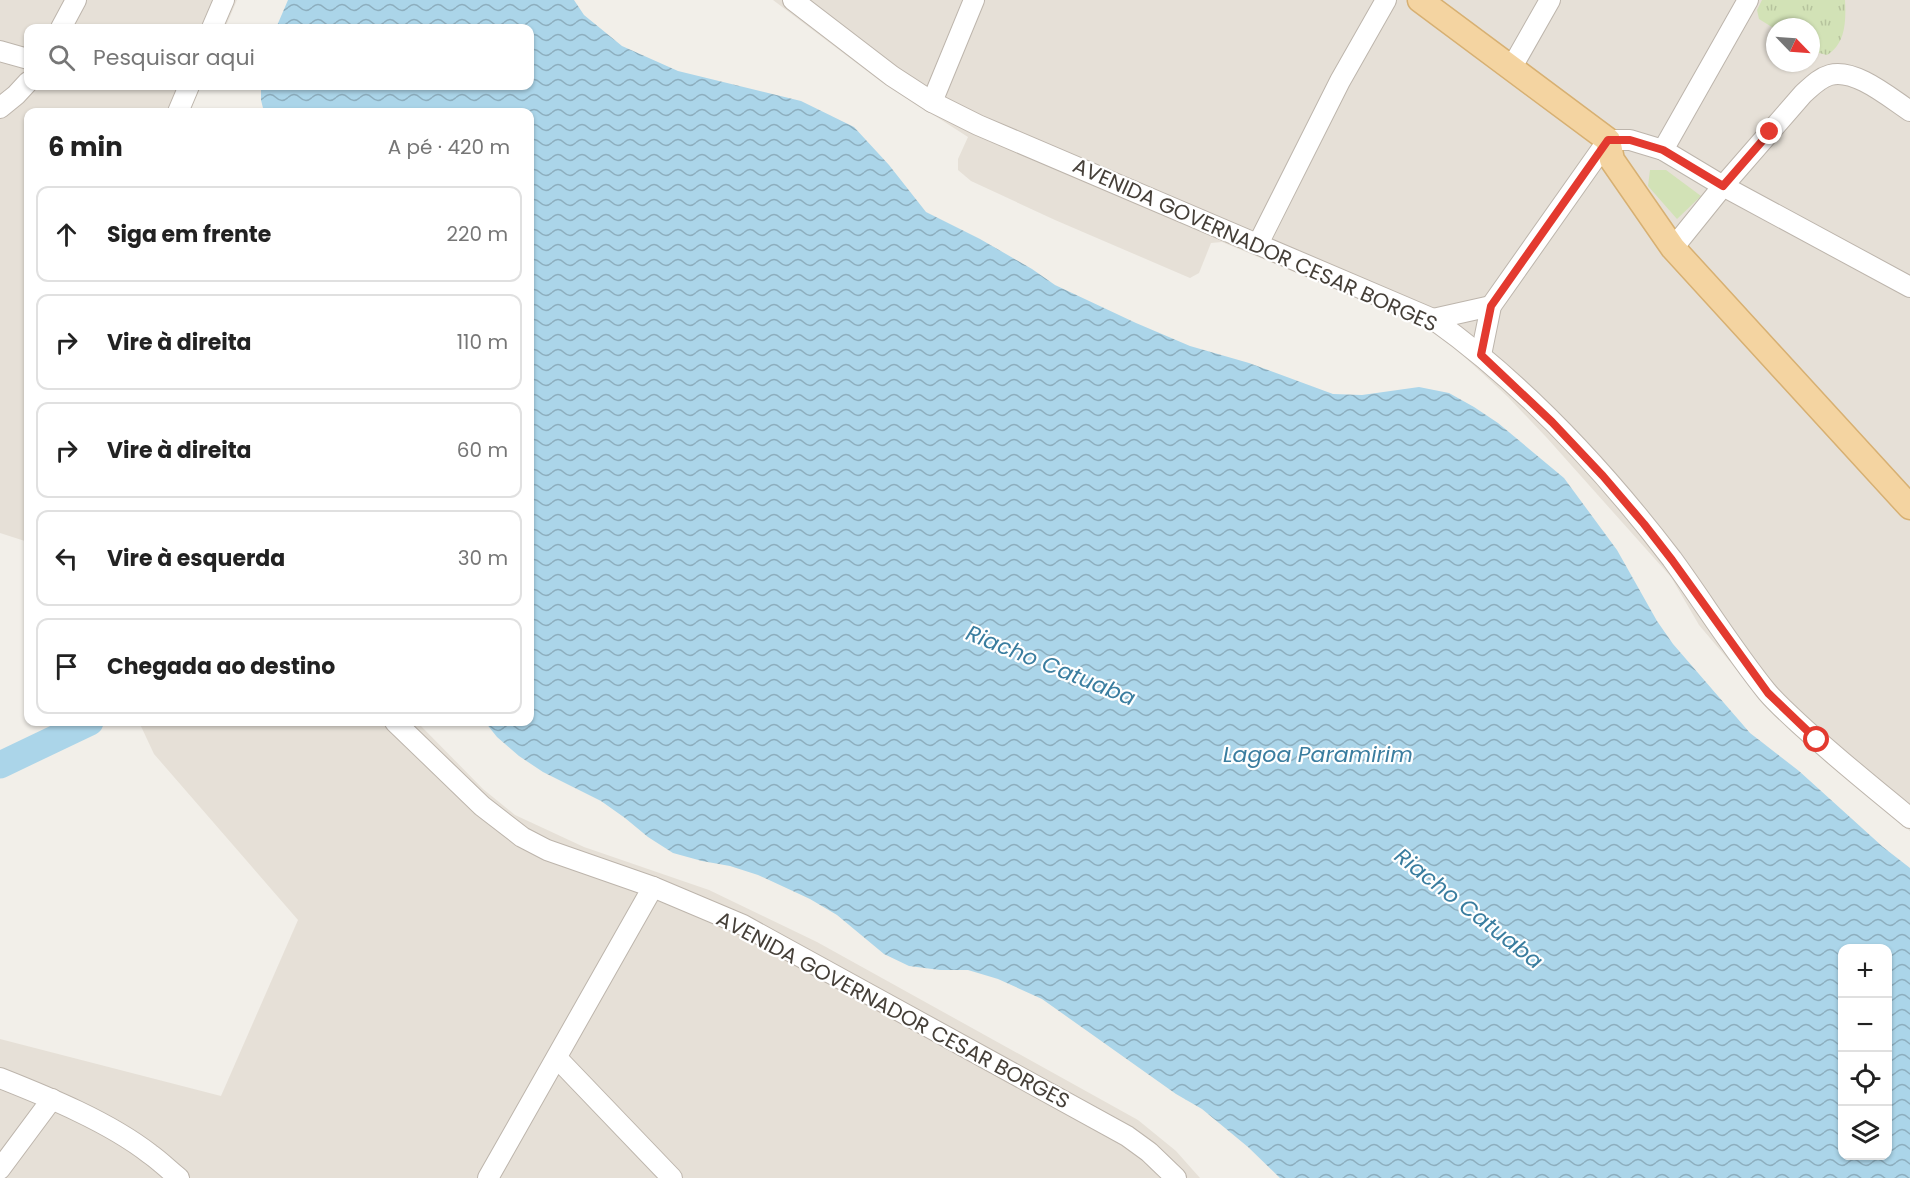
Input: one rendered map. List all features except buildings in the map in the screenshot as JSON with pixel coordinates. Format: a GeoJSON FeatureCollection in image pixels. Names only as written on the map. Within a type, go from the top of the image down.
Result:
{"type":"FeatureCollection","features":[{"type":"Feature","properties":{"kind":"main road"},"geometry":{"type":"LineString","coordinates":[[1420,0],[1608,140],[1612,160],[1672,248],[1910,507]]}},
{"type":"Feature","properties":{"kind":"street"},"geometry":{"type":"LineString","coordinates":[[63,24],[76,0]]}},
{"type":"Feature","properties":{"kind":"street"},"geometry":{"type":"LineString","coordinates":[[214,24],[224,0]]}},
{"type":"Feature","properties":{"kind":"street","name":"AVENIDA GOVERNADOR CESAR BORGES"},"geometry":{"type":"LineString","coordinates":[[793,0],[892,76],[932,102],[978,125],[1433,319],[1481,355],[1552,422],[1603,476],[1644,524],[1768,693],[1817,740],[1910,818]]}},
{"type":"Feature","properties":{"kind":"street"},"geometry":{"type":"LineString","coordinates":[[932,102],[974,0]]}},
{"type":"Feature","properties":{"kind":"street"},"geometry":{"type":"LineString","coordinates":[[1258,244],[1340,81],[1386,0]]}},
{"type":"Feature","properties":{"kind":"street"},"geometry":{"type":"LineString","coordinates":[[1512,67],[1550,0]]}},
{"type":"Feature","properties":{"kind":"street"},"geometry":{"type":"LineString","coordinates":[[1663,150],[1748,0]]}},
{"type":"Feature","properties":{"kind":"street"},"geometry":{"type":"LineString","coordinates":[[0,51],[24,58]]}},
{"type":"Feature","properties":{"kind":"street"},"geometry":{"type":"LineString","coordinates":[[1672,248],[1803,94],[1818,81],[1828,76],[1849,75],[1910,111]]}},
{"type":"Feature","properties":{"kind":"street"},"geometry":{"type":"LineString","coordinates":[[0,108],[24,86]]}},
{"type":"Feature","properties":{"kind":"street"},"geometry":{"type":"LineString","coordinates":[[180,108],[187,90]]}},
{"type":"Feature","properties":{"kind":"street"},"geometry":{"type":"LineString","coordinates":[[1481,355],[1491,306],[1608,140],[1630,140],[1663,150],[1723,186],[1910,287]]}},
{"type":"Feature","properties":{"kind":"street"},"geometry":{"type":"LineString","coordinates":[[1433,319],[1491,306]]}},
{"type":"Feature","properties":{"kind":"street","name":"AVENIDA GOVERNADOR CESAR BORGES"},"geometry":{"type":"LineString","coordinates":[[399,726],[482,806],[522,837],[547,850],[653,887],[742,925],[1127,1136],[1149,1152],[1176,1178]]}},
{"type":"Feature","properties":{"kind":"street"},"geometry":{"type":"LineString","coordinates":[[489,1178],[653,887]]}},
{"type":"Feature","properties":{"kind":"street"},"geometry":{"type":"LineString","coordinates":[[557,1058],[672,1178]]}},
{"type":"Feature","properties":{"kind":"street"},"geometry":{"type":"LineString","coordinates":[[0,1078],[52,1099],[120,1134],[149,1153],[179,1178]]}},
{"type":"Feature","properties":{"kind":"street"},"geometry":{"type":"LineString","coordinates":[[0,1169],[52,1099]]}},
{"type":"Feature","properties":{"kind":"shaded area"},"geometry":{"type":"Polygon","coordinates":[[[0,0],[237,0],[227,24],[24,24],[24,90],[198,90],[190,108],[24,108],[24,541],[0,533],[0,0]]]}},
{"type":"Feature","properties":{"kind":"shaded area"},"geometry":{"type":"Polygon","coordinates":[[[773,0],[1910,0],[1910,831],[1826,762],[1782,721],[1699,625],[1671,577],[1547,438],[1508,397],[1457,350],[1432,332],[1396,314],[1222,242],[1211,243],[1199,273],[1190,278],[1055,220],[971,181],[958,170],[958,159],[968,137],[879,80],[773,0]]]}},
{"type":"Feature","properties":{"kind":"shaded area"},"geometry":{"type":"Polygon","coordinates":[[[141,726],[421,726],[483,789],[515,815],[584,847],[709,890],[817,942],[1138,1120],[1176,1151],[1200,1178],[0,1178],[0,1039],[221,1096],[298,920],[154,754],[141,726]]]}},
{"type":"Feature","properties":{"kind":"green space"},"geometry":{"type":"Polygon","coordinates":[[[1762,0],[1845,0],[1844,31],[1838,45],[1827,55],[1820,53],[1820,18],[1766,18],[1766,23],[1759,19],[1757,10],[1762,0]]]}},
{"type":"Feature","properties":{"kind":"green space"},"geometry":{"type":"Polygon","coordinates":[[[1650,170],[1666,170],[1701,196],[1677,219],[1648,186],[1650,170]]]}},
{"type":"Feature","properties":{"kind":"water","name":"Lagoa Paramirim"},"geometry":{"type":"Polygon","coordinates":[[[288,0],[574,0],[584,15],[622,46],[678,71],[801,101],[854,127],[889,165],[926,212],[980,239],[1055,285],[1136,323],[1190,346],[1249,363],[1333,394],[1362,395],[1419,387],[1449,393],[1474,407],[1498,423],[1564,478],[1617,550],[1657,621],[1673,644],[1750,733],[1799,771],[1883,847],[1910,868],[1910,1178],[1280,1178],[1248,1147],[1202,1109],[1176,1094],[1042,999],[998,979],[968,970],[940,970],[909,966],[884,954],[837,915],[810,899],[758,875],[673,853],[601,801],[543,772],[519,756],[488,726],[534,726],[534,108],[263,108],[261,90],[534,90],[534,24],[278,24],[288,0]]]}},
{"type":"Feature","properties":{"kind":"waterway","name":"Riacho Catuaba"},"geometry":{"type":"LineString","coordinates":[[0,765],[82,726]]}},
{"type":"Feature","properties":{"kind":"route"},"geometry":{"type":"LineString","coordinates":[[1770,132],[1723,186],[1663,150],[1630,140],[1608,140],[1491,306],[1481,355],[1552,422],[1603,476],[1672,560],[1768,693],[1817,740]]}}]}
